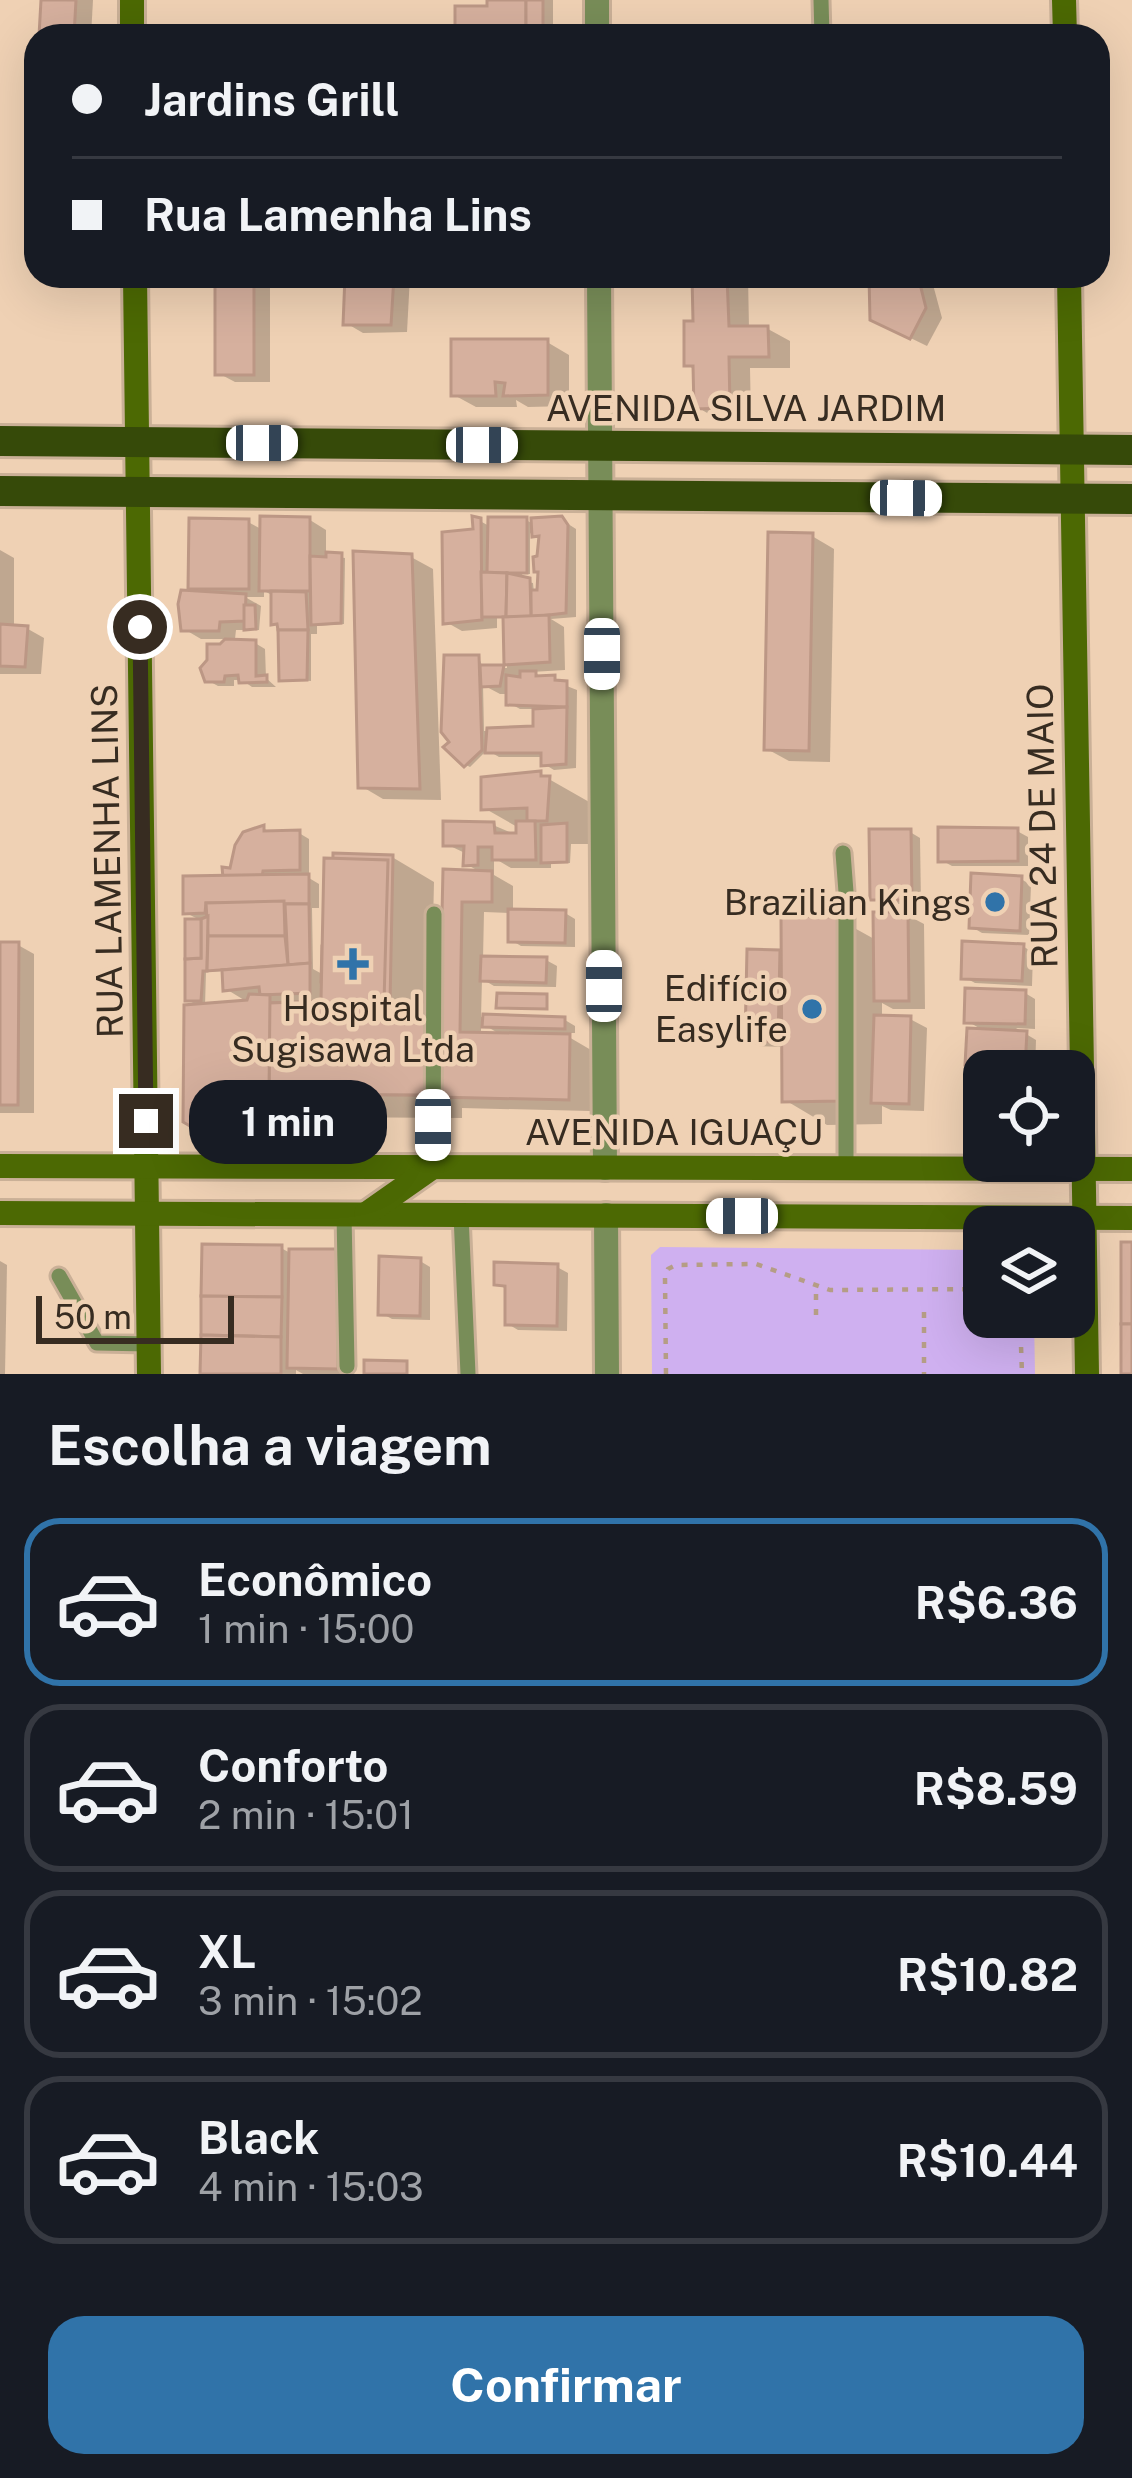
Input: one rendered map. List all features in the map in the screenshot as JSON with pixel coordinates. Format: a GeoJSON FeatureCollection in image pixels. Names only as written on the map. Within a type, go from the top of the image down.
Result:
{"type":"FeatureCollection","features":[{"type":"Feature","properties":{"kind":"main road","name":"RUA LAMENHA LINS"},"geometry":{"type":"LineString","coordinates":[[135,288],[149,1374]]}},
{"type":"Feature","properties":{"kind":"main road","name":"RUA 24 DE MAIO"},"geometry":{"type":"LineString","coordinates":[[1069,288],[1082,1050]]}},
{"type":"Feature","properties":{"kind":"main road","name":"AVENIDA SILVA JARDIM"},"geometry":{"type":"LineString","coordinates":[[0,441],[1132,450]]}},
{"type":"Feature","properties":{"kind":"main road"},"geometry":{"type":"LineString","coordinates":[[366,494],[388,444]]}},
{"type":"Feature","properties":{"kind":"main road"},"geometry":{"type":"LineString","coordinates":[[442,444],[476,494]]}},
{"type":"Feature","properties":{"kind":"main road"},"geometry":{"type":"LineString","coordinates":[[888,448],[950,498]]}},
{"type":"Feature","properties":{"kind":"main road"},"geometry":{"type":"LineString","coordinates":[[0,491],[1132,499]]}},
{"type":"Feature","properties":{"kind":"main road","name":"AVENIDA IGUAÇU"},"geometry":{"type":"LineString","coordinates":[[0,1166],[963,1168]]}},
{"type":"Feature","properties":{"kind":"main road"},"geometry":{"type":"LineString","coordinates":[[355,1214],[433,1167]]}},
{"type":"Feature","properties":{"kind":"main road","name":"AVENIDA IGUAÇU"},"geometry":{"type":"LineString","coordinates":[[1095,1168],[1132,1169]]}},
{"type":"Feature","properties":{"kind":"main road"},"geometry":{"type":"LineString","coordinates":[[0,1213],[963,1216]]}},
{"type":"Feature","properties":{"kind":"main road"},"geometry":{"type":"LineString","coordinates":[[1095,1217],[1132,1218]]}},
{"type":"Feature","properties":{"kind":"main road","name":"RUA 24 DE MAIO"},"geometry":{"type":"LineString","coordinates":[[1086,1338],[1087,1374]]}},
{"type":"Feature","properties":{"kind":"street"},"geometry":{"type":"LineString","coordinates":[[599,288],[605,1168]]}},
{"type":"Feature","properties":{"kind":"street"},"geometry":{"type":"LineString","coordinates":[[606,1215],[607,1374]]}},
{"type":"Feature","properties":{"kind":"lane"},"geometry":{"type":"LineString","coordinates":[[842,853],[846,1168]]}},
{"type":"Feature","properties":{"kind":"lane"},"geometry":{"type":"LineString","coordinates":[[433,1167],[434,914]]}},
{"type":"Feature","properties":{"kind":"lane"},"geometry":{"type":"LineString","coordinates":[[347,1366],[355,1214]]}},
{"type":"Feature","properties":{"kind":"lane"},"geometry":{"type":"LineString","coordinates":[[461,1215],[468,1374]]}},
{"type":"Feature","properties":{"kind":"lane"},"geometry":{"type":"LineString","coordinates":[[59,1276],[97,1343],[149,1344]]}},
{"type":"Feature","properties":{"kind":"path"},"geometry":{"type":"LineString","coordinates":[[666,1374],[664,1278],[676,1265],[756,1264],[816,1288],[963,1289]]}},
{"type":"Feature","properties":{"kind":"path"},"geometry":{"type":"LineString","coordinates":[[816,1288],[816,1315]]}},
{"type":"Feature","properties":{"kind":"path"},"geometry":{"type":"LineString","coordinates":[[924,1312],[924,1374]]}},
{"type":"Feature","properties":{"kind":"path"},"geometry":{"type":"LineString","coordinates":[[1021,1338],[1022,1374]]}},
{"type":"Feature","properties":{"kind":"shaded area"},"geometry":{"type":"Polygon","coordinates":[[[660,1247],[963,1250],[963,1338],[1034,1338],[1035,1374],[652,1374],[651,1255],[660,1247]]]}},
{"type":"Feature","properties":{"kind":"building"},"geometry":{"type":"Polygon","coordinates":[[[41,0],[76,0],[75,24],[40,24],[41,0]]]}},
{"type":"Feature","properties":{"kind":"building"},"geometry":{"type":"Polygon","coordinates":[[[487,0],[526,0],[526,24],[455,24],[455,6],[487,6],[487,0]]]}},
{"type":"Feature","properties":{"kind":"building"},"geometry":{"type":"Polygon","coordinates":[[[526,0],[543,0],[543,24],[526,24],[526,0]]]}},
{"type":"Feature","properties":{"kind":"building"},"geometry":{"type":"Polygon","coordinates":[[[215,288],[254,288],[254,375],[215,375],[215,288]]]}},
{"type":"Feature","properties":{"kind":"building"},"geometry":{"type":"Polygon","coordinates":[[[345,288],[393,288],[391,325],[343,325],[345,288]]]}},
{"type":"Feature","properties":{"kind":"building"},"geometry":{"type":"Polygon","coordinates":[[[692,288],[727,288],[729,326],[768,326],[769,357],[729,357],[730,408],[694,409],[693,366],[684,366],[684,321],[693,321],[692,288]]]}},
{"type":"Feature","properties":{"kind":"building"},"geometry":{"type":"Polygon","coordinates":[[[869,288],[921,288],[926,308],[910,339],[870,320],[869,288]]]}},
{"type":"Feature","properties":{"kind":"building"},"geometry":{"type":"Polygon","coordinates":[[[451,339],[548,339],[548,395],[503,396],[505,383],[495,382],[496,396],[451,396],[451,339]]]}},
{"type":"Feature","properties":{"kind":"building"},"geometry":{"type":"Polygon","coordinates":[[[260,516],[310,517],[310,591],[259,591],[260,516]]]}},
{"type":"Feature","properties":{"kind":"building"},"geometry":{"type":"Polygon","coordinates":[[[472,516],[481,518],[482,620],[443,624],[442,532],[473,529],[472,516]]]}},
{"type":"Feature","properties":{"kind":"building"},"geometry":{"type":"Polygon","coordinates":[[[562,516],[568,525],[566,613],[531,617],[531,590],[537,590],[538,572],[534,572],[533,557],[539,536],[532,537],[531,518],[562,516]]]}},
{"type":"Feature","properties":{"kind":"building"},"geometry":{"type":"Polygon","coordinates":[[[488,517],[527,517],[527,573],[487,573],[488,517]]]}},
{"type":"Feature","properties":{"kind":"building"},"geometry":{"type":"Polygon","coordinates":[[[189,518],[249,519],[249,589],[188,589],[189,518]]]}},
{"type":"Feature","properties":{"kind":"building"},"geometry":{"type":"Polygon","coordinates":[[[768,532],[813,533],[809,751],[764,750],[768,532]]]}},
{"type":"Feature","properties":{"kind":"building"},"geometry":{"type":"Polygon","coordinates":[[[353,551],[412,554],[420,789],[358,788],[353,551]]]}},
{"type":"Feature","properties":{"kind":"building"},"geometry":{"type":"Polygon","coordinates":[[[326,552],[342,553],[341,623],[311,625],[310,556],[326,557],[326,552]]]}},
{"type":"Feature","properties":{"kind":"building"},"geometry":{"type":"Polygon","coordinates":[[[481,572],[507,573],[506,617],[482,617],[481,572]]]}},
{"type":"Feature","properties":{"kind":"building"},"geometry":{"type":"Polygon","coordinates":[[[507,573],[530,578],[531,617],[506,617],[507,573]]]}},
{"type":"Feature","properties":{"kind":"building"},"geometry":{"type":"Polygon","coordinates":[[[181,590],[246,594],[245,621],[220,622],[219,631],[181,631],[181,590]]]}},
{"type":"Feature","properties":{"kind":"building"},"geometry":{"type":"Polygon","coordinates":[[[271,591],[306,592],[308,630],[278,630],[277,624],[271,625],[271,591]]]}},
{"type":"Feature","properties":{"kind":"building"},"geometry":{"type":"Polygon","coordinates":[[[244,605],[255,605],[256,629],[244,630],[244,605]]]}},
{"type":"Feature","properties":{"kind":"building"},"geometry":{"type":"Polygon","coordinates":[[[549,615],[550,662],[504,665],[503,617],[549,615]]]}},
{"type":"Feature","properties":{"kind":"building"},"geometry":{"type":"Polygon","coordinates":[[[0,624],[28,626],[25,667],[0,666],[0,624]]]}},
{"type":"Feature","properties":{"kind":"building"},"geometry":{"type":"Polygon","coordinates":[[[278,630],[308,630],[307,680],[279,681],[278,630]]]}},
{"type":"Feature","properties":{"kind":"building"},"geometry":{"type":"Polygon","coordinates":[[[256,640],[256,676],[267,675],[267,682],[239,683],[238,675],[225,676],[224,682],[205,682],[200,668],[207,660],[207,644],[256,640]]]}},
{"type":"Feature","properties":{"kind":"building"},"geometry":{"type":"Polygon","coordinates":[[[444,655],[479,655],[482,750],[464,767],[443,747],[449,742],[441,732],[444,655]]]}},
{"type":"Feature","properties":{"kind":"building"},"geometry":{"type":"Polygon","coordinates":[[[480,665],[504,665],[500,686],[481,687],[480,665]]]}},
{"type":"Feature","properties":{"kind":"building"},"geometry":{"type":"Polygon","coordinates":[[[520,671],[567,681],[567,707],[506,705],[506,675],[520,677],[520,671]]]}},
{"type":"Feature","properties":{"kind":"building"},"geometry":{"type":"Polygon","coordinates":[[[567,707],[566,764],[541,766],[541,753],[485,753],[487,728],[533,726],[533,709],[567,707]]]}},
{"type":"Feature","properties":{"kind":"building"},"geometry":{"type":"Polygon","coordinates":[[[541,771],[541,776],[550,776],[547,821],[527,821],[527,808],[481,810],[481,777],[541,771]]]}},
{"type":"Feature","properties":{"kind":"building"},"geometry":{"type":"Polygon","coordinates":[[[443,821],[494,822],[495,833],[516,833],[516,821],[535,821],[536,860],[492,860],[492,847],[478,847],[478,865],[463,866],[464,846],[443,846],[443,821]]]}},
{"type":"Feature","properties":{"kind":"building"},"geometry":{"type":"Polygon","coordinates":[[[567,823],[567,862],[541,863],[541,825],[567,823]]]}},
{"type":"Feature","properties":{"kind":"building"},"geometry":{"type":"Polygon","coordinates":[[[264,825],[264,831],[300,830],[300,870],[223,878],[222,867],[230,868],[243,832],[264,825]]]}},
{"type":"Feature","properties":{"kind":"building"},"geometry":{"type":"Polygon","coordinates":[[[938,827],[1018,828],[1018,861],[938,862],[938,827]]]}},
{"type":"Feature","properties":{"kind":"building"},"geometry":{"type":"Polygon","coordinates":[[[869,829],[911,829],[912,900],[870,900],[869,829]]]}},
{"type":"Feature","properties":{"kind":"building","name":"Hospital Sugisawa Ltda"},"geometry":{"type":"Polygon","coordinates":[[[333,853],[393,855],[390,1003],[425,1002],[421,1095],[269,1094],[269,1003],[330,1002],[332,983],[321,982],[322,946],[332,946],[333,853]]]}},
{"type":"Feature","properties":{"kind":"building","name":"Hospital Sugisawa Ltda"},"geometry":{"type":"Polygon","coordinates":[[[324,858],[388,860],[384,1002],[430,1002],[428,1095],[269,1094],[269,1003],[321,1001],[324,858]]]}},
{"type":"Feature","properties":{"kind":"building"},"geometry":{"type":"Polygon","coordinates":[[[443,869],[492,871],[492,902],[462,902],[460,1032],[570,1034],[569,1100],[438,1097],[443,869]]]}},
{"type":"Feature","properties":{"kind":"building","name":"Brazilian Kings"},"geometry":{"type":"Polygon","coordinates":[[[971,873],[1022,876],[1020,931],[969,928],[971,873]]]}},
{"type":"Feature","properties":{"kind":"building"},"geometry":{"type":"Polygon","coordinates":[[[309,874],[309,904],[206,903],[205,913],[183,914],[183,876],[309,874]]]}},
{"type":"Feature","properties":{"kind":"building"},"geometry":{"type":"Polygon","coordinates":[[[284,901],[285,936],[208,936],[206,903],[284,901]]]}},
{"type":"Feature","properties":{"kind":"building"},"geometry":{"type":"Polygon","coordinates":[[[285,904],[309,904],[310,963],[288,965],[285,904]]]}},
{"type":"Feature","properties":{"kind":"building"},"geometry":{"type":"Polygon","coordinates":[[[508,909],[566,910],[565,943],[508,942],[508,909]]]}},
{"type":"Feature","properties":{"kind":"building"},"geometry":{"type":"Polygon","coordinates":[[[873,912],[908,912],[909,1001],[874,1001],[873,912]]]}},
{"type":"Feature","properties":{"kind":"building"},"geometry":{"type":"Polygon","coordinates":[[[208,916],[201,1001],[185,1001],[185,959],[201,958],[201,919],[208,916]]]}},
{"type":"Feature","properties":{"kind":"building","name":"Edifício Easylife"},"geometry":{"type":"Polygon","coordinates":[[[781,916],[841,917],[841,1101],[782,1102],[781,916]]]}},
{"type":"Feature","properties":{"kind":"building"},"geometry":{"type":"Polygon","coordinates":[[[185,919],[201,919],[201,958],[185,959],[185,919]]]}},
{"type":"Feature","properties":{"kind":"building"},"geometry":{"type":"Polygon","coordinates":[[[208,936],[285,936],[288,965],[207,971],[208,936]]]}},
{"type":"Feature","properties":{"kind":"building"},"geometry":{"type":"Polygon","coordinates":[[[962,941],[1024,944],[1022,981],[961,979],[962,941]]]}},
{"type":"Feature","properties":{"kind":"building"},"geometry":{"type":"Polygon","coordinates":[[[0,942],[19,942],[18,1105],[0,1105],[0,942]]]}},
{"type":"Feature","properties":{"kind":"building"},"geometry":{"type":"Polygon","coordinates":[[[747,949],[780,950],[778,1042],[745,1041],[747,949]]]}},
{"type":"Feature","properties":{"kind":"building"},"geometry":{"type":"Polygon","coordinates":[[[481,956],[547,957],[546,983],[480,981],[481,956]]]}},
{"type":"Feature","properties":{"kind":"building"},"geometry":{"type":"Polygon","coordinates":[[[310,963],[310,993],[260,995],[259,987],[223,991],[222,970],[310,963]]]}},
{"type":"Feature","properties":{"kind":"building"},"geometry":{"type":"Polygon","coordinates":[[[965,988],[1026,990],[1025,1024],[964,1023],[965,988]]]}},
{"type":"Feature","properties":{"kind":"building"},"geometry":{"type":"Polygon","coordinates":[[[497,993],[547,994],[547,1009],[496,1008],[497,993]]]}},
{"type":"Feature","properties":{"kind":"building"},"geometry":{"type":"Polygon","coordinates":[[[249,994],[270,995],[269,1094],[249,1093],[251,1123],[190,1126],[183,1122],[184,1005],[247,1000],[249,994]]]}},
{"type":"Feature","properties":{"kind":"building"},"geometry":{"type":"Polygon","coordinates":[[[483,1014],[565,1017],[565,1029],[482,1027],[483,1014]]]}},
{"type":"Feature","properties":{"kind":"building"},"geometry":{"type":"Polygon","coordinates":[[[874,1015],[911,1016],[909,1104],[871,1103],[874,1015]]]}},
{"type":"Feature","properties":{"kind":"building"},"geometry":{"type":"Polygon","coordinates":[[[967,1028],[1027,1031],[1026,1050],[966,1050],[967,1028]]]}},
{"type":"Feature","properties":{"kind":"building"},"geometry":{"type":"Polygon","coordinates":[[[1121,1242],[1132,1242],[1132,1324],[1121,1324],[1121,1242]]]}},
{"type":"Feature","properties":{"kind":"building"},"geometry":{"type":"Polygon","coordinates":[[[202,1244],[282,1245],[282,1297],[201,1296],[202,1244]]]}},
{"type":"Feature","properties":{"kind":"building"},"geometry":{"type":"Polygon","coordinates":[[[289,1249],[339,1249],[338,1369],[287,1368],[289,1249]]]}},
{"type":"Feature","properties":{"kind":"building"},"geometry":{"type":"Polygon","coordinates":[[[379,1256],[421,1258],[420,1316],[378,1315],[379,1256]]]}},
{"type":"Feature","properties":{"kind":"building"},"geometry":{"type":"Polygon","coordinates":[[[494,1262],[558,1264],[557,1326],[505,1325],[505,1286],[494,1285],[494,1262]]]}},
{"type":"Feature","properties":{"kind":"building"},"geometry":{"type":"Polygon","coordinates":[[[201,1296],[282,1297],[281,1337],[201,1335],[201,1296]]]}},
{"type":"Feature","properties":{"kind":"building"},"geometry":{"type":"Polygon","coordinates":[[[1121,1324],[1132,1324],[1132,1374],[1121,1374],[1121,1324]]]}},
{"type":"Feature","properties":{"kind":"building"},"geometry":{"type":"Polygon","coordinates":[[[201,1335],[281,1337],[281,1374],[200,1374],[201,1335]]]}},
{"type":"Feature","properties":{"kind":"building"},"geometry":{"type":"Polygon","coordinates":[[[364,1360],[407,1361],[407,1374],[364,1374],[364,1360]]]}},
{"type":"Feature","properties":{"kind":"place","name":"Brazilian Kings"},"geometry":{"type":"Point","coordinates":[995,902]}},
{"type":"Feature","properties":{"kind":"place","name":"Hospital Sugisawa Ltda"},"geometry":{"type":"Point","coordinates":[353,964]}},
{"type":"Feature","properties":{"kind":"place","name":"Edifício Easylife"},"geometry":{"type":"Point","coordinates":[812,1009]}},
{"type":"Feature","properties":{"kind":"route"},"geometry":{"type":"LineString","coordinates":[[140,627],[146,1121]]}}]}
